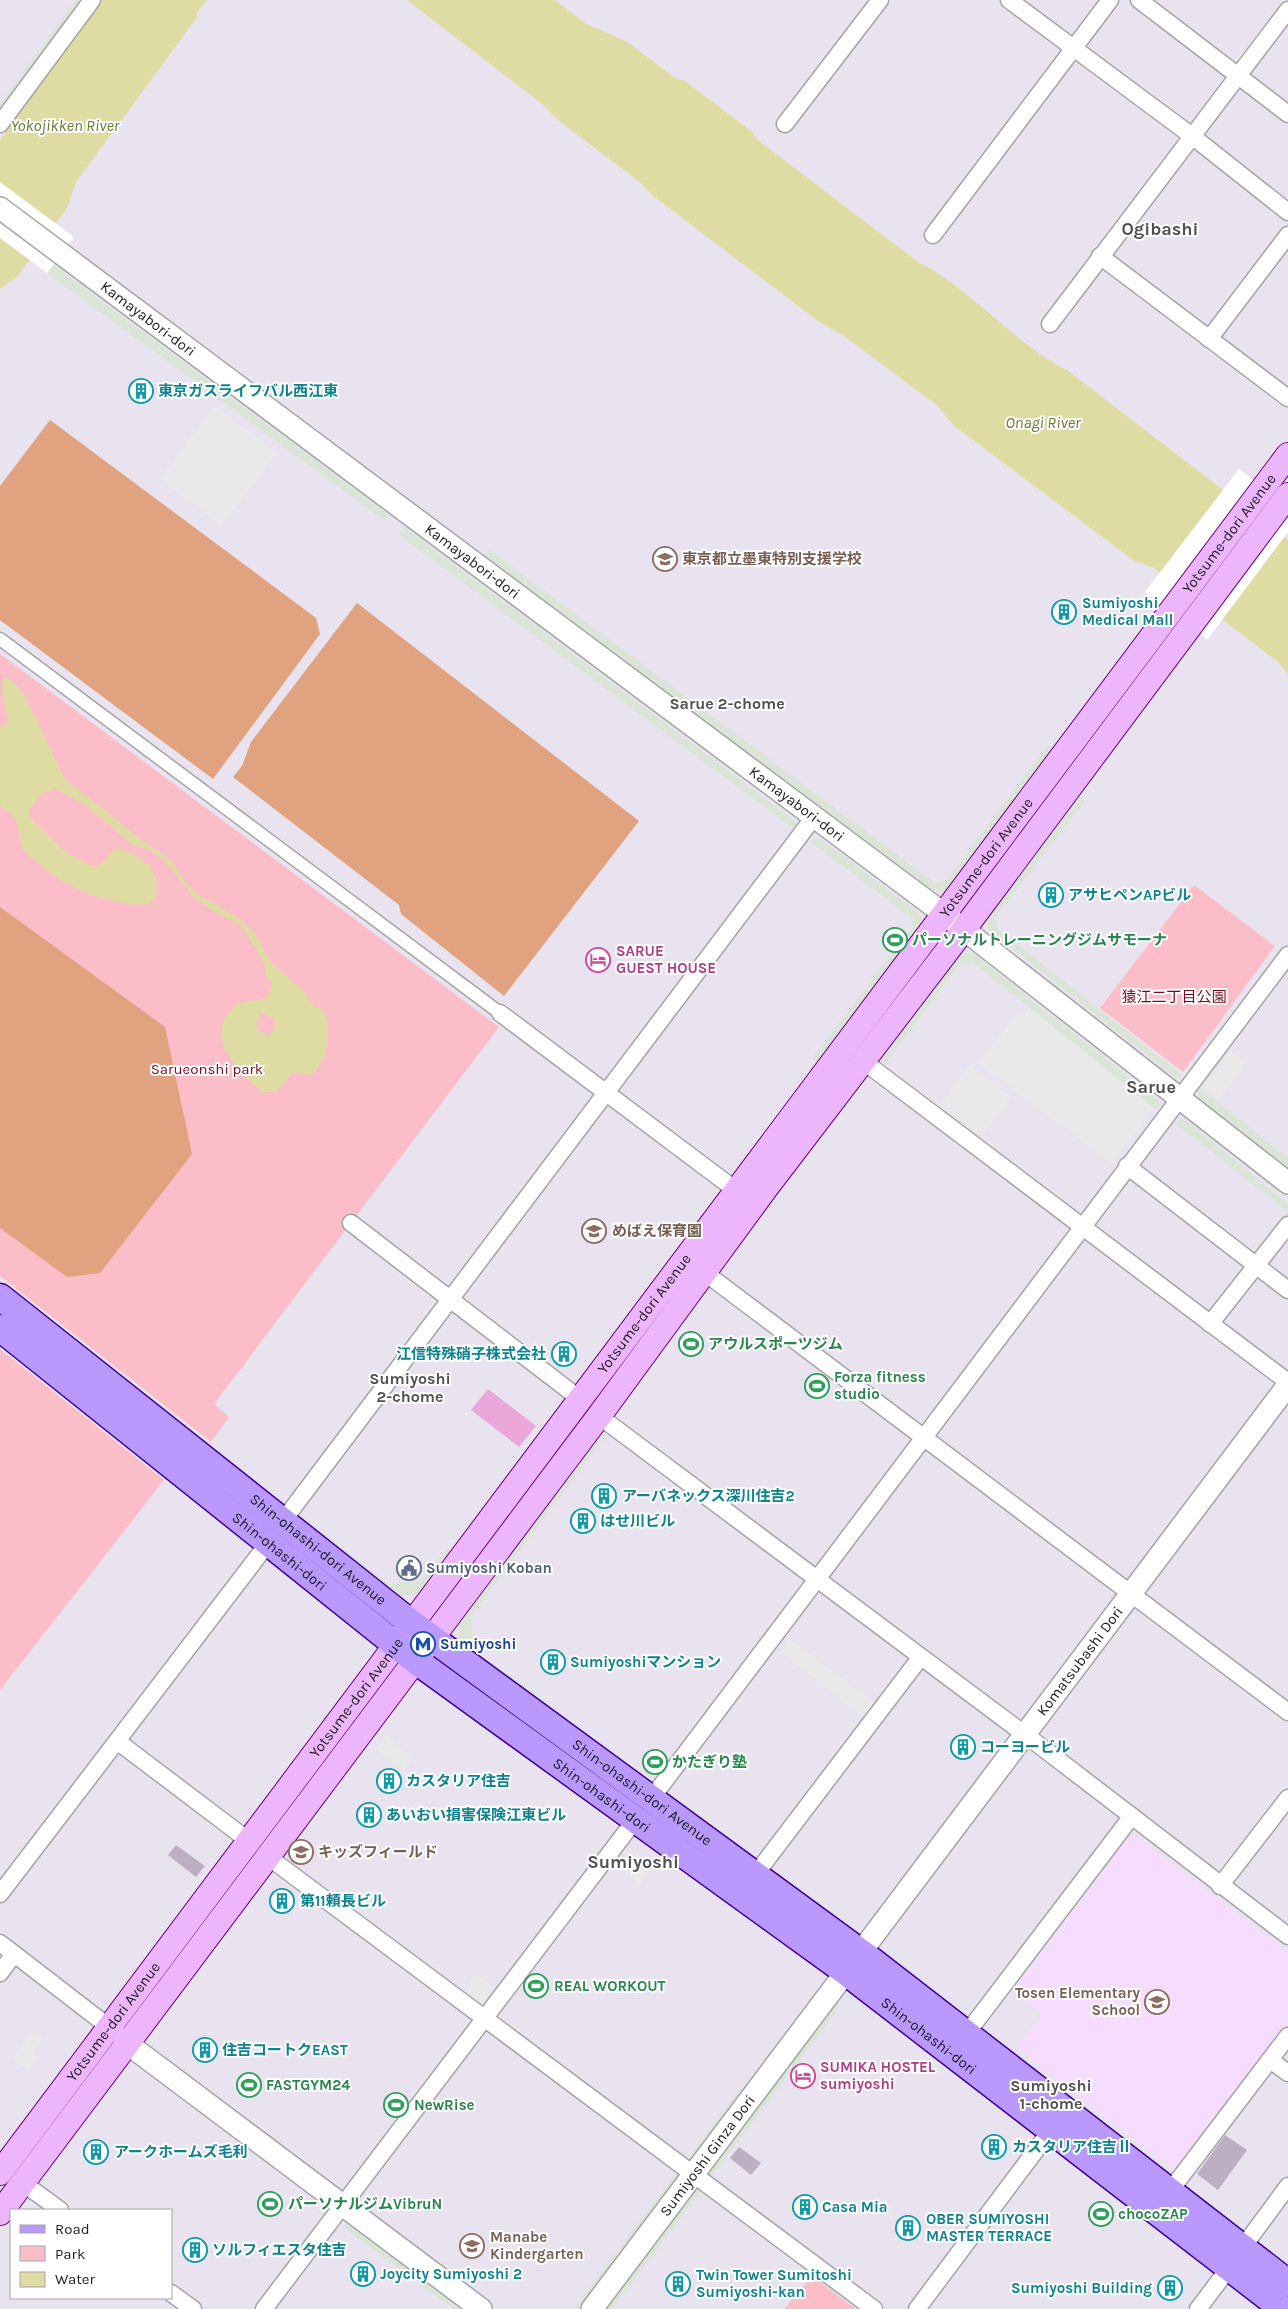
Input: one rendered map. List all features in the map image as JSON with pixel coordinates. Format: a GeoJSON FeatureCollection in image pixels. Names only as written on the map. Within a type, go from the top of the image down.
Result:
{"type":"FeatureCollection","features":[{"type":"Feature","properties":{"kind":"main road","name":"Yotsume-dori Avenue"},"geometry":{"type":"LineString","coordinates":[[0,2173],[1288,454]]}},
{"type":"Feature","properties":{"kind":"main road","name":"Yotsume-dori Avenue"},"geometry":{"type":"LineString","coordinates":[[0,2213],[1285,499]]}},
{"type":"Feature","properties":{"kind":"main road","name":"Shin-ohashi-dori Avenue"},"geometry":{"type":"LineString","coordinates":[[0,1297],[276,1532],[411,1623],[967,2033],[1170,2191],[1236,2257],[1288,2282]]}},
{"type":"Feature","properties":{"kind":"main road","name":"Shin-ohashi-dori"},"geometry":{"type":"LineString","coordinates":[[0,1328],[276,1532],[305,1582],[395,1644],[635,1820],[860,1954],[1051,2130],[1236,2257],[1283,2309]]}},
{"type":"Feature","properties":{"kind":"street"},"geometry":{"type":"LineString","coordinates":[[0,124],[92,0]]}},
{"type":"Feature","properties":{"kind":"street"},"geometry":{"type":"LineString","coordinates":[[785,124],[880,0]]}},
{"type":"Feature","properties":{"kind":"street"},"geometry":{"type":"LineString","coordinates":[[1009,0],[1192,136],[1288,212]]}},
{"type":"Feature","properties":{"kind":"street"},"geometry":{"type":"LineString","coordinates":[[933,235],[1110,0]]}},
{"type":"Feature","properties":{"kind":"street"},"geometry":{"type":"LineString","coordinates":[[1139,0],[1288,114]]}},
{"type":"Feature","properties":{"kind":"street"},"geometry":{"type":"LineString","coordinates":[[1050,324],[1288,10]]}},
{"type":"Feature","properties":{"kind":"street","name":"Kamayabori-dori"},"geometry":{"type":"LineString","coordinates":[[0,208],[964,929],[1288,1183]]}},
{"type":"Feature","properties":{"kind":"street"},"geometry":{"type":"LineString","coordinates":[[1209,339],[1288,235]]}},
{"type":"Feature","properties":{"kind":"street"},"geometry":{"type":"LineString","coordinates":[[1100,256],[1288,398]]}},
{"type":"Feature","properties":{"kind":"street"},"geometry":{"type":"LineString","coordinates":[[0,639],[737,1191]]}},
{"type":"Feature","properties":{"kind":"street"},"geometry":{"type":"LineString","coordinates":[[0,1894],[276,1532],[814,816]]}},
{"type":"Feature","properties":{"kind":"street"},"geometry":{"type":"LineString","coordinates":[[651,1799],[1127,1166],[1287,960]]}},
{"type":"Feature","properties":{"kind":"street"},"geometry":{"type":"LineString","coordinates":[[863,1061],[1288,1384]]}},
{"type":"Feature","properties":{"kind":"street"},"geometry":{"type":"LineString","coordinates":[[1127,1166],[1288,1290]]}},
{"type":"Feature","properties":{"kind":"street"},"geometry":{"type":"LineString","coordinates":[[351,1223],[580,1399]]}},
{"type":"Feature","properties":{"kind":"street"},"geometry":{"type":"LineString","coordinates":[[1210,1324],[1288,1225]]}},
{"type":"Feature","properties":{"kind":"street"},"geometry":{"type":"LineString","coordinates":[[704,1272],[1288,1712]]}},
{"type":"Feature","properties":{"kind":"street","name":"Komatsubashi Dori"},"geometry":{"type":"LineString","coordinates":[[860,1954],[1288,1384]]}},
{"type":"Feature","properties":{"kind":"street"},"geometry":{"type":"LineString","coordinates":[[599,1416],[1025,1735],[1220,1886],[1288,1936]]}},
{"type":"Feature","properties":{"kind":"street"},"geometry":{"type":"LineString","coordinates":[[755,1875],[920,1658]]}},
{"type":"Feature","properties":{"kind":"street"},"geometry":{"type":"LineString","coordinates":[[117,1741],[249,1841]]}},
{"type":"Feature","properties":{"kind":"street"},"geometry":{"type":"LineString","coordinates":[[1220,1886],[1288,1798]]}},
{"type":"Feature","properties":{"kind":"street"},"geometry":{"type":"LineString","coordinates":[[967,2033],[1132,1816]]}},
{"type":"Feature","properties":{"kind":"street"},"geometry":{"type":"LineString","coordinates":[[264,2309],[635,1820]]}},
{"type":"Feature","properties":{"kind":"street"},"geometry":{"type":"LineString","coordinates":[[267,1856],[874,2309]]}},
{"type":"Feature","properties":{"kind":"street"},"geometry":{"type":"LineString","coordinates":[[0,1944],[110,2027],[128,2044],[481,2309]]}},
{"type":"Feature","properties":{"kind":"street"},"geometry":{"type":"LineString","coordinates":[[0,1973],[14,1954]]}},
{"type":"Feature","properties":{"kind":"street","name":"Sumiyoshi Ginza Dori"},"geometry":{"type":"LineString","coordinates":[[592,2309],[860,1954]]}},
{"type":"Feature","properties":{"kind":"street"},"geometry":{"type":"LineString","coordinates":[[1170,2191],[1288,2036]]}},
{"type":"Feature","properties":{"kind":"street"},"geometry":{"type":"LineString","coordinates":[[1270,2060],[1288,2074]]}},
{"type":"Feature","properties":{"kind":"street"},"geometry":{"type":"LineString","coordinates":[[917,2309],[1051,2130]]}},
{"type":"Feature","properties":{"kind":"street"},"geometry":{"type":"LineString","coordinates":[[23,2183],[59,2209]]}},
{"type":"Feature","properties":{"kind":"street"},"geometry":{"type":"LineString","coordinates":[[1198,2309],[1288,2186]]}},
{"type":"Feature","properties":{"kind":"street"},"geometry":{"type":"LineString","coordinates":[[172,2294],[194,2309]]}},
{"type":"Feature","properties":{"kind":"shaded area"},"geometry":{"type":"Polygon","coordinates":[[[76,0],[82,0],[0,111],[0,104],[76,0]]]}},
{"type":"Feature","properties":{"kind":"shaded area"},"geometry":{"type":"Polygon","coordinates":[[[53,265],[389,515],[385,521],[47,273],[53,265]]]}},
{"type":"Feature","properties":{"kind":"shaded area"},"geometry":{"type":"Polygon","coordinates":[[[215,406],[277,453],[222,525],[160,479],[215,406]]]}},
{"type":"Feature","properties":{"kind":"shaded area"},"geometry":{"type":"Polygon","coordinates":[[[50,420],[316,618],[320,634],[213,779],[0,620],[0,486],[50,420]]]}},
{"type":"Feature","properties":{"kind":"shaded area"},"geometry":{"type":"Polygon","coordinates":[[[403,526],[795,821],[796,826],[793,828],[399,535],[403,526]]]}},
{"type":"Feature","properties":{"kind":"shaded area"},"geometry":{"type":"Polygon","coordinates":[[[490,550],[935,883],[947,880],[1048,745],[1054,749],[951,886],[944,891],[932,890],[484,556],[490,550]]]}},
{"type":"Feature","properties":{"kind":"shaded area"},"geometry":{"type":"Polygon","coordinates":[[[357,603],[639,821],[504,996],[401,914],[399,905],[233,777],[242,766],[251,742],[357,603]]]}},
{"type":"Feature","properties":{"kind":"shaded area"},"geometry":{"type":"Polygon","coordinates":[[[1078,794],[1085,801],[996,916],[997,928],[1182,1075],[1176,1078],[990,931],[987,926],[987,919],[1078,794]]]}},
{"type":"Feature","properties":{"kind":"shaded area"},"geometry":{"type":"Polygon","coordinates":[[[820,838],[919,913],[921,920],[919,928],[818,1062],[813,1058],[912,927],[911,917],[811,842],[820,838]]]}},
{"type":"Feature","properties":{"kind":"shaded area"},"geometry":{"type":"Polygon","coordinates":[[[0,907],[165,1027],[192,1154],[100,1273],[67,1277],[0,1228],[0,907]]]}},
{"type":"Feature","properties":{"kind":"shaded area"},"geometry":{"type":"Polygon","coordinates":[[[966,952],[974,954],[1156,1099],[1160,1106],[1157,1109],[972,962],[961,963],[886,1063],[882,1059],[884,1054],[959,955],[966,952]]]}},
{"type":"Feature","properties":{"kind":"shaded area"},"geometry":{"type":"Polygon","coordinates":[[[1029,1008],[1154,1108],[1112,1163],[979,1063],[1017,1013],[1022,1016],[1029,1008]]]}},
{"type":"Feature","properties":{"kind":"shaded area"},"geometry":{"type":"Polygon","coordinates":[[[1230,1051],[1246,1063],[1219,1099],[1202,1087],[1230,1051]]]}},
{"type":"Feature","properties":{"kind":"shaded area"},"geometry":{"type":"Polygon","coordinates":[[[970,1065],[1011,1097],[981,1136],[940,1105],[970,1065]]]}},
{"type":"Feature","properties":{"kind":"shaded area"},"geometry":{"type":"Polygon","coordinates":[[[1199,1087],[1288,1158],[1288,1169],[1199,1097],[1197,1091],[1199,1087]]]}},
{"type":"Feature","properties":{"kind":"shaded area"},"geometry":{"type":"Polygon","coordinates":[[[1180,1119],[1186,1120],[1288,1204],[1288,1212],[1174,1122],[1180,1119]]]}},
{"type":"Feature","properties":{"kind":"shaded area"},"geometry":{"type":"Polygon","coordinates":[[[488,1389],[536,1426],[519,1447],[471,1410],[488,1389]]]}},
{"type":"Feature","properties":{"kind":"shaded area"},"geometry":{"type":"Polygon","coordinates":[[[599,1435],[606,1435],[471,1616],[475,1651],[549,1704],[545,1709],[467,1653],[459,1639],[460,1620],[599,1435]]]}},
{"type":"Feature","properties":{"kind":"shaded area"},"geometry":{"type":"Polygon","coordinates":[[[301,1516],[388,1584],[421,1580],[448,1549],[451,1552],[422,1589],[416,1594],[400,1597],[389,1593],[301,1519],[301,1516]]]}},
{"type":"Feature","properties":{"kind":"shaded area"},"geometry":{"type":"Polygon","coordinates":[[[790,1639],[877,1705],[867,1719],[780,1652],[790,1639]]]}},
{"type":"Feature","properties":{"kind":"shaded area"},"geometry":{"type":"Polygon","coordinates":[[[386,1736],[413,1758],[403,1771],[375,1749],[386,1736]]]}},
{"type":"Feature","properties":{"kind":"shaded area","name":"Tosen Elementary School"},"geometry":{"type":"Polygon","coordinates":[[[1134,1835],[1288,1952],[1288,2022],[1173,2170],[1016,2048],[1042,2014],[1012,1991],[1129,1837],[1134,1835]]]}},
{"type":"Feature","properties":{"kind":"shaded area"},"geometry":{"type":"Polygon","coordinates":[[[176,1845],[205,1866],[196,1877],[168,1855],[176,1845]]]}},
{"type":"Feature","properties":{"kind":"shaded area"},"geometry":{"type":"Polygon","coordinates":[[[633,1856],[648,1870],[639,1885],[620,1868],[633,1856]]]}},
{"type":"Feature","properties":{"kind":"shaded area"},"geometry":{"type":"Polygon","coordinates":[[[476,1975],[493,1988],[481,2005],[464,1992],[476,1975]]]}},
{"type":"Feature","properties":{"kind":"shaded area"},"geometry":{"type":"Polygon","coordinates":[[[831,2007],[836,2012],[711,2177],[708,2175],[707,2172],[831,2007]]]}},
{"type":"Feature","properties":{"kind":"shaded area"},"geometry":{"type":"Polygon","coordinates":[[[33,2031],[43,2039],[33,2053],[37,2057],[28,2070],[13,2059],[33,2031]]]}},
{"type":"Feature","properties":{"kind":"shaded area"},"geometry":{"type":"Polygon","coordinates":[[[741,2088],[744,2090],[694,2158],[688,2159],[741,2088]]]}},
{"type":"Feature","properties":{"kind":"shaded area"},"geometry":{"type":"Polygon","coordinates":[[[1225,2135],[1247,2150],[1218,2190],[1197,2174],[1225,2135]]]}},
{"type":"Feature","properties":{"kind":"shaded area"},"geometry":{"type":"Polygon","coordinates":[[[739,2147],[761,2163],[751,2175],[730,2158],[739,2147]]]}},
{"type":"Feature","properties":{"kind":"shaded area"},"geometry":{"type":"Polygon","coordinates":[[[677,2173],[680,2176],[627,2248],[620,2247],[677,2173]]]}},
{"type":"Feature","properties":{"kind":"shaded area"},"geometry":{"type":"Polygon","coordinates":[[[691,2191],[701,2191],[612,2309],[603,2309],[691,2191]]]}},
{"type":"Feature","properties":{"kind":"shaded area"},"geometry":{"type":"Polygon","coordinates":[[[349,2224],[464,2309],[454,2309],[343,2227],[349,2224]]]}},
{"type":"Feature","properties":{"kind":"shaded area"},"geometry":{"type":"Polygon","coordinates":[[[616,2253],[618,2261],[582,2309],[574,2309],[616,2253]]]}},
{"type":"Feature","properties":{"kind":"green space","name":"Sarueonshi park"},"geometry":{"type":"Polygon","coordinates":[[[0,654],[499,1027],[214,1404],[229,1417],[211,1442],[0,1276],[0,654]]]}},
{"type":"Feature","properties":{"kind":"green space","name":"猿江二丁目公園"},"geometry":{"type":"Polygon","coordinates":[[[1194,885],[1275,946],[1183,1072],[1100,1008],[1194,885]]]}},
{"type":"Feature","properties":{"kind":"green space"},"geometry":{"type":"Polygon","coordinates":[[[0,1349],[164,1480],[0,1690],[0,1349]]]}},
{"type":"Feature","properties":{"kind":"green space"},"geometry":{"type":"Polygon","coordinates":[[[812,2276],[856,2309],[784,2309],[812,2276]]]}},
{"type":"Feature","properties":{"kind":"water","name":"Yokojikken River"},"geometry":{"type":"Polygon","coordinates":[[[103,0],[207,0],[196,14],[198,16],[76,182],[67,208],[17,277],[0,289],[0,140],[103,0]]]}},
{"type":"Feature","properties":{"kind":"water","name":"Onagi River"},"geometry":{"type":"Polygon","coordinates":[[[407,0],[555,0],[586,24],[626,41],[675,78],[685,81],[751,131],[759,141],[918,262],[957,287],[1028,345],[1067,370],[1288,540],[1288,674],[1277,661],[1154,568],[1133,560],[953,425],[938,406],[844,336],[818,321],[652,195],[641,183],[559,121],[541,103],[407,0]]]}},
{"type":"Feature","properties":{"kind":"water"},"geometry":{"type":"Polygon","coordinates":[[[3,678],[11,680],[24,694],[66,781],[133,834],[172,861],[188,886],[238,918],[255,933],[271,963],[305,992],[315,1009],[320,1006],[326,1020],[328,1036],[323,1059],[314,1073],[307,1075],[292,1073],[276,1092],[264,1092],[259,1090],[234,1064],[224,1047],[222,1029],[224,1020],[230,1011],[240,1003],[264,999],[268,996],[272,983],[266,976],[265,966],[256,948],[240,925],[209,908],[192,895],[164,860],[150,850],[133,845],[84,804],[54,788],[40,795],[29,811],[30,818],[67,853],[94,867],[104,862],[115,848],[138,857],[150,866],[154,872],[157,888],[155,897],[148,904],[139,905],[110,900],[82,891],[56,877],[22,848],[19,829],[15,819],[12,814],[1,808],[0,803],[0,728],[8,721],[2,683],[3,678]],[[260,1013],[256,1028],[263,1034],[270,1035],[276,1023],[269,1015],[260,1013]]]}},
{"type":"Feature","properties":{"kind":"pier"},"geometry":{"type":"Polygon","coordinates":[[[0,182],[74,237],[47,273],[0,238],[0,182]]]}},
{"type":"Feature","properties":{"kind":"pier"},"geometry":{"type":"Polygon","coordinates":[[[1239,469],[1288,506],[1288,532],[1207,640],[1145,592],[1239,469]]]}},
{"type":"Feature","properties":{"kind":"place","name":"東京ガスライフバル西江東"},"geometry":{"type":"Point","coordinates":[141,391]}},
{"type":"Feature","properties":{"kind":"place","name":"東京都立墨東特別支援学校"},"geometry":{"type":"Point","coordinates":[665,559]}},
{"type":"Feature","properties":{"kind":"place","name":"Sumiyoshi Medical Mall"},"geometry":{"type":"Point","coordinates":[1064,612]}},
{"type":"Feature","properties":{"kind":"place","name":"アサヒペンAPビル"},"geometry":{"type":"Point","coordinates":[1051,895]}},
{"type":"Feature","properties":{"kind":"place","name":"パーソナルトレーニングジムサモーナ"},"geometry":{"type":"Point","coordinates":[895,940]}},
{"type":"Feature","properties":{"kind":"place","name":"SARUE GUEST HOUSE"},"geometry":{"type":"Point","coordinates":[598,960]}},
{"type":"Feature","properties":{"kind":"place","name":"めばえ保育園"},"geometry":{"type":"Point","coordinates":[594,1231]}},
{"type":"Feature","properties":{"kind":"place","name":"アウルスポーツジム"},"geometry":{"type":"Point","coordinates":[691,1344]}},
{"type":"Feature","properties":{"kind":"place","name":"江信特殊硝子株式会社"},"geometry":{"type":"Point","coordinates":[564,1354]}},
{"type":"Feature","properties":{"kind":"place","name":"Forza fitness studio"},"geometry":{"type":"Point","coordinates":[817,1386]}},
{"type":"Feature","properties":{"kind":"place","name":"アーバネックス深川住吉2"},"geometry":{"type":"Point","coordinates":[604,1496]}},
{"type":"Feature","properties":{"kind":"place","name":"はせ川ビル"},"geometry":{"type":"Point","coordinates":[583,1521]}},
{"type":"Feature","properties":{"kind":"place","name":"Sumiyoshi Koban"},"geometry":{"type":"Point","coordinates":[409,1568]}},
{"type":"Feature","properties":{"kind":"place","name":"Sumiyoshi"},"geometry":{"type":"Point","coordinates":[423,1644]}},
{"type":"Feature","properties":{"kind":"place","name":"Sumiyoshiマンション"},"geometry":{"type":"Point","coordinates":[553,1662]}},
{"type":"Feature","properties":{"kind":"place","name":"コーヨービル"},"geometry":{"type":"Point","coordinates":[963,1747]}},
{"type":"Feature","properties":{"kind":"place","name":"かたぎり塾"},"geometry":{"type":"Point","coordinates":[655,1762]}},
{"type":"Feature","properties":{"kind":"place","name":"カスタリア住吉"},"geometry":{"type":"Point","coordinates":[389,1781]}},
{"type":"Feature","properties":{"kind":"place","name":"あいおい損害保険江東ビル"},"geometry":{"type":"Point","coordinates":[369,1815]}},
{"type":"Feature","properties":{"kind":"place","name":"キッズフィールド"},"geometry":{"type":"Point","coordinates":[301,1852]}},
{"type":"Feature","properties":{"kind":"place","name":"第11頼長ビル"},"geometry":{"type":"Point","coordinates":[282,1901]}},
{"type":"Feature","properties":{"kind":"place","name":"REAL WORKOUT"},"geometry":{"type":"Point","coordinates":[536,1986]}},
{"type":"Feature","properties":{"kind":"place","name":"Tosen Elementary School"},"geometry":{"type":"Point","coordinates":[1157,2002]}},
{"type":"Feature","properties":{"kind":"place","name":"住吉コートクEAST"},"geometry":{"type":"Point","coordinates":[205,2050]}},
{"type":"Feature","properties":{"kind":"place","name":"SUMIKA HOSTEL sumiyoshi"},"geometry":{"type":"Point","coordinates":[803,2076]}},
{"type":"Feature","properties":{"kind":"place","name":"FASTGYM24"},"geometry":{"type":"Point","coordinates":[249,2085]}},
{"type":"Feature","properties":{"kind":"place","name":"NewRise"},"geometry":{"type":"Point","coordinates":[396,2105]}},
{"type":"Feature","properties":{"kind":"place","name":"カスタリア住吉Ⅱ"},"geometry":{"type":"Point","coordinates":[994,2147]}},
{"type":"Feature","properties":{"kind":"place","name":"アークホームズ毛利"},"geometry":{"type":"Point","coordinates":[96,2152]}},
{"type":"Feature","properties":{"kind":"place","name":"パーソナルジムVibruN"},"geometry":{"type":"Point","coordinates":[270,2204]}},
{"type":"Feature","properties":{"kind":"place","name":"Casa Mia"},"geometry":{"type":"Point","coordinates":[805,2207]}},
{"type":"Feature","properties":{"kind":"place","name":"chocoZAP"},"geometry":{"type":"Point","coordinates":[1101,2214]}},
{"type":"Feature","properties":{"kind":"place","name":"OBER SUMIYOSHI MASTER TERRACE"},"geometry":{"type":"Point","coordinates":[908,2228]}},
{"type":"Feature","properties":{"kind":"place","name":"Manabe Kindergarten"},"geometry":{"type":"Point","coordinates":[472,2246]}},
{"type":"Feature","properties":{"kind":"place","name":"ソルフィエスタ住吉"},"geometry":{"type":"Point","coordinates":[195,2250]}},
{"type":"Feature","properties":{"kind":"place","name":"Joycity Sumiyoshi 2"},"geometry":{"type":"Point","coordinates":[363,2274]}},
{"type":"Feature","properties":{"kind":"place","name":"Twin Tower Sumitoshi Sumiyoshi-kan"},"geometry":{"type":"Point","coordinates":[678,2284]}},
{"type":"Feature","properties":{"kind":"place","name":"Sumiyoshi Building"},"geometry":{"type":"Point","coordinates":[1170,2288]}},
{"type":"Feature","properties":{"kind":"district","name":"Ogibashi"},"geometry":{"type":"Point","coordinates":[1160,229]}},
{"type":"Feature","properties":{"kind":"district","name":"Sarue 2-chome"},"geometry":{"type":"Point","coordinates":[727,703]}},
{"type":"Feature","properties":{"kind":"district","name":"Sarue"},"geometry":{"type":"Point","coordinates":[1151,1087]}},
{"type":"Feature","properties":{"kind":"district","name":"Sumiyoshi 2-chome"},"geometry":{"type":"Point","coordinates":[410,1387]}},
{"type":"Feature","properties":{"kind":"district","name":"Sumiyoshi"},"geometry":{"type":"Point","coordinates":[633,1862]}},
{"type":"Feature","properties":{"kind":"district","name":"Sumiyoshi 1-chome"},"geometry":{"type":"Point","coordinates":[1051,2094]}}]}
